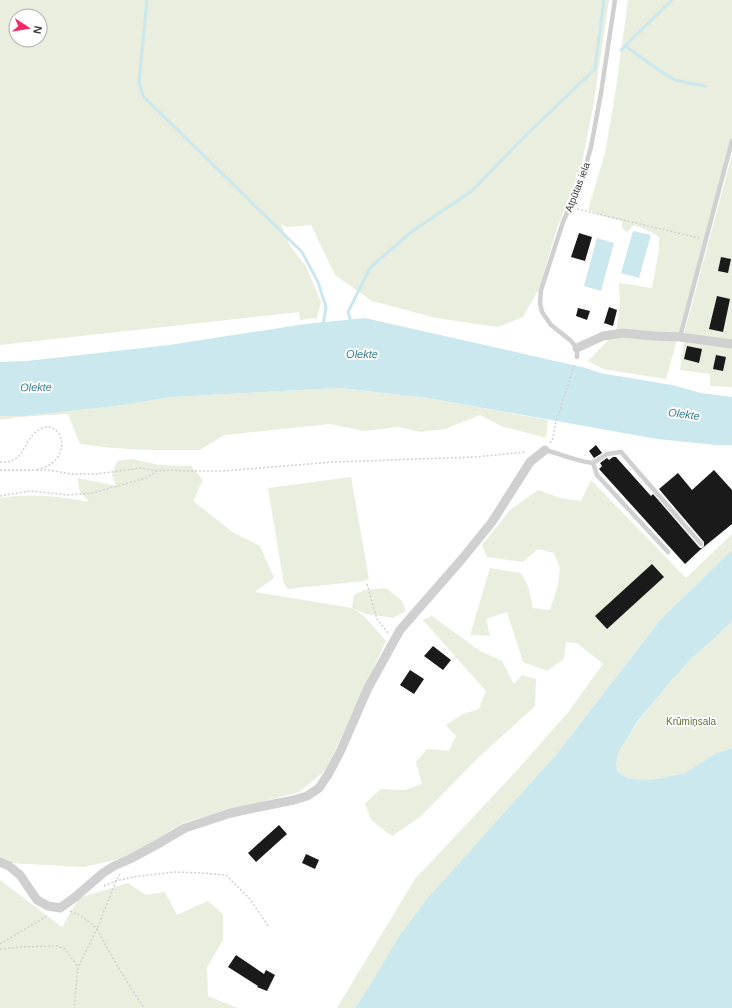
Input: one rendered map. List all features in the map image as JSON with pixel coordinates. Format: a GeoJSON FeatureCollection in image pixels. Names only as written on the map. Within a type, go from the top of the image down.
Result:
{"type":"FeatureCollection","features":[{"type":"Feature","properties":{"kind":"street"},"geometry":{"type":"LineString","coordinates":[[577,352],[603,336],[624,333],[653,336],[680,336],[732,344]]}},
{"type":"Feature","properties":{"kind":"street"},"geometry":{"type":"LineString","coordinates":[[0,862],[10,866],[20,875],[37,900],[48,906],[60,908],[103,873],[185,828],[231,813],[294,800],[307,796],[319,788],[330,774],[368,688],[404,625],[462,559],[492,522],[530,462],[545,450]]}},
{"type":"Feature","properties":{"kind":"lane","name":"Atpūtas iela"},"geometry":{"type":"LineString","coordinates":[[577,352],[570,340],[551,325],[542,312],[540,303],[541,290],[563,222],[582,178],[591,147],[615,0]]}},
{"type":"Feature","properties":{"kind":"lane"},"geometry":{"type":"LineString","coordinates":[[680,336],[732,141]]}},
{"type":"Feature","properties":{"kind":"lane"},"geometry":{"type":"LineString","coordinates":[[545,450],[582,462],[592,463],[608,454],[621,452],[701,544]]}},
{"type":"Feature","properties":{"kind":"lane"},"geometry":{"type":"LineString","coordinates":[[592,463],[597,475],[668,552]]}},
{"type":"Feature","properties":{"kind":"path"},"geometry":{"type":"LineString","coordinates":[[569,207],[706,240]]}},
{"type":"Feature","properties":{"kind":"path"},"geometry":{"type":"LineString","coordinates":[[553,438],[556,421],[574,364]]}},
{"type":"Feature","properties":{"kind":"path"},"geometry":{"type":"LineString","coordinates":[[0,462],[7,462],[16,459],[32,436],[40,429],[48,427],[57,430],[62,440],[60,453],[49,465],[34,470]]}},
{"type":"Feature","properties":{"kind":"path"},"geometry":{"type":"LineString","coordinates":[[0,470],[48,470],[71,474],[96,474],[141,468],[157,471],[223,471],[333,462],[475,457],[530,452]]}},
{"type":"Feature","properties":{"kind":"path"},"geometry":{"type":"LineString","coordinates":[[0,496],[30,491],[69,495],[92,493],[146,478],[157,471]]}},
{"type":"Feature","properties":{"kind":"path"},"geometry":{"type":"LineString","coordinates":[[367,584],[377,619],[394,641]]}},
{"type":"Feature","properties":{"kind":"path"},"geometry":{"type":"LineString","coordinates":[[74,1008],[78,967],[97,929],[120,872]]}},
{"type":"Feature","properties":{"kind":"path"},"geometry":{"type":"LineString","coordinates":[[102,886],[133,877],[174,872],[226,875],[249,898],[269,927]]}},
{"type":"Feature","properties":{"kind":"path"},"geometry":{"type":"LineString","coordinates":[[60,908],[77,913],[97,929],[144,1008]]}},
{"type":"Feature","properties":{"kind":"path"},"geometry":{"type":"LineString","coordinates":[[0,944],[47,916]]}},
{"type":"Feature","properties":{"kind":"path"},"geometry":{"type":"LineString","coordinates":[[0,949],[57,946],[65,949],[78,967]]}},
{"type":"Feature","properties":{"kind":"green space"},"geometry":{"type":"Polygon","coordinates":[[[0,0],[609,0],[593,107],[581,168],[557,228],[540,287],[523,317],[498,327],[436,318],[372,301],[335,275],[311,225],[287,227],[281,224],[290,246],[306,266],[321,302],[317,318],[300,320],[299,312],[0,345],[0,0]]]}},
{"type":"Feature","properties":{"kind":"green space"},"geometry":{"type":"Polygon","coordinates":[[[628,0],[732,0],[732,146],[666,379],[603,369],[588,361],[616,332],[620,305],[619,283],[652,288],[659,250],[659,237],[651,232],[634,225],[627,232],[622,228],[622,221],[588,210],[605,153],[616,88],[628,0]]]}},
{"type":"Feature","properties":{"kind":"green space"},"geometry":{"type":"Polygon","coordinates":[[[732,155],[732,340],[684,334],[732,155]]]}},
{"type":"Feature","properties":{"kind":"green space"},"geometry":{"type":"Polygon","coordinates":[[[684,342],[732,348],[732,387],[710,386],[710,374],[680,370],[684,342]]]}},
{"type":"Feature","properties":{"kind":"green space"},"geometry":{"type":"Polygon","coordinates":[[[340,388],[428,398],[548,420],[546,438],[501,426],[480,415],[445,429],[420,432],[399,427],[364,431],[330,424],[224,435],[200,450],[151,450],[112,448],[80,444],[68,414],[20,417],[0,420],[0,416],[25,416],[116,406],[172,397],[340,388]]]}},
{"type":"Feature","properties":{"kind":"green space"},"geometry":{"type":"Polygon","coordinates":[[[133,459],[159,465],[191,466],[203,480],[193,501],[234,533],[260,546],[274,578],[255,592],[352,608],[354,595],[365,590],[386,588],[402,601],[406,611],[393,618],[366,614],[354,609],[365,617],[386,641],[326,770],[299,792],[185,822],[128,857],[84,867],[9,863],[0,860],[0,498],[11,496],[44,496],[89,502],[80,492],[77,478],[116,486],[112,475],[117,461],[133,459]]]}},
{"type":"Feature","properties":{"kind":"green space"},"geometry":{"type":"Polygon","coordinates":[[[351,477],[369,579],[363,581],[288,589],[284,584],[268,488],[351,477]]]}},
{"type":"Feature","properties":{"kind":"green space"},"geometry":{"type":"Polygon","coordinates":[[[591,480],[686,578],[732,534],[732,550],[661,619],[556,755],[372,982],[355,1008],[337,1008],[415,879],[520,767],[569,711],[603,664],[577,643],[566,642],[564,659],[547,671],[523,662],[507,612],[486,619],[490,636],[470,635],[490,568],[521,573],[528,586],[533,608],[550,610],[558,585],[560,568],[554,553],[538,549],[523,562],[487,557],[482,545],[510,510],[538,490],[560,498],[581,501],[591,480]]]}},
{"type":"Feature","properties":{"kind":"green space"},"geometry":{"type":"Polygon","coordinates":[[[432,616],[480,651],[502,661],[514,684],[522,675],[536,679],[535,706],[477,759],[420,817],[392,836],[371,820],[365,803],[381,789],[405,790],[422,784],[416,762],[427,749],[449,751],[456,736],[446,725],[463,714],[479,709],[486,691],[423,620],[432,616]]]}},
{"type":"Feature","properties":{"kind":"green space","name":"Krūmiņsala"},"geometry":{"type":"Polygon","coordinates":[[[732,621],[732,748],[716,753],[685,773],[657,779],[645,780],[627,778],[616,770],[616,765],[619,751],[638,722],[671,681],[692,658],[732,621]]]}},
{"type":"Feature","properties":{"kind":"green space"},"geometry":{"type":"Polygon","coordinates":[[[0,880],[62,927],[79,898],[128,883],[146,895],[165,892],[177,915],[208,901],[223,914],[223,940],[207,967],[208,996],[238,1008],[0,1008],[0,880]]]}},
{"type":"Feature","properties":{"kind":"water"},"geometry":{"type":"Polygon","coordinates":[[[633,231],[651,235],[639,278],[621,273],[633,231]]]}},
{"type":"Feature","properties":{"kind":"water"},"geometry":{"type":"Polygon","coordinates":[[[597,238],[614,243],[601,291],[584,286],[597,238]]]}},
{"type":"Feature","properties":{"kind":"water","name":"Olekte"},"geometry":{"type":"Polygon","coordinates":[[[365,318],[586,368],[600,373],[672,385],[701,393],[732,397],[732,445],[716,445],[657,439],[428,398],[340,388],[172,397],[116,406],[25,416],[0,416],[0,362],[27,361],[169,345],[305,324],[365,318]]]}},
{"type":"Feature","properties":{"kind":"water"},"geometry":{"type":"Polygon","coordinates":[[[732,550],[732,621],[692,658],[638,721],[619,751],[616,765],[617,771],[627,778],[645,780],[657,779],[685,773],[716,753],[732,748],[732,1008],[355,1008],[398,938],[428,898],[556,755],[661,619],[732,550]]]}},
{"type":"Feature","properties":{"kind":"building"},"geometry":{"type":"Polygon","coordinates":[[[579,233],[592,237],[585,261],[571,257],[579,233]]]}},
{"type":"Feature","properties":{"kind":"building"},"geometry":{"type":"Polygon","coordinates":[[[721,257],[731,259],[728,273],[718,271],[721,257]]]}},
{"type":"Feature","properties":{"kind":"building"},"geometry":{"type":"Polygon","coordinates":[[[717,296],[730,299],[723,332],[709,329],[717,296]]]}},
{"type":"Feature","properties":{"kind":"building"},"geometry":{"type":"Polygon","coordinates":[[[609,307],[617,310],[613,326],[604,323],[609,307]]]}},
{"type":"Feature","properties":{"kind":"building"},"geometry":{"type":"Polygon","coordinates":[[[578,308],[590,311],[587,320],[576,316],[578,308]]]}},
{"type":"Feature","properties":{"kind":"building"},"geometry":{"type":"Polygon","coordinates":[[[687,346],[702,349],[699,363],[684,359],[687,346]]]}},
{"type":"Feature","properties":{"kind":"building"},"geometry":{"type":"Polygon","coordinates":[[[716,355],[726,357],[723,371],[713,369],[716,355]]]}},
{"type":"Feature","properties":{"kind":"building"},"geometry":{"type":"Polygon","coordinates":[[[596,445],[602,453],[594,458],[589,451],[596,445]]]}},
{"type":"Feature","properties":{"kind":"building"},"geometry":{"type":"Polygon","coordinates":[[[616,457],[651,496],[653,494],[700,548],[704,546],[704,542],[659,489],[678,473],[692,490],[714,470],[732,490],[732,524],[685,564],[599,469],[602,466],[600,463],[607,458],[609,460],[616,457]]]}},
{"type":"Feature","properties":{"kind":"building"},"geometry":{"type":"Polygon","coordinates":[[[652,564],[664,577],[607,629],[595,616],[652,564]]]}},
{"type":"Feature","properties":{"kind":"building"},"geometry":{"type":"Polygon","coordinates":[[[433,646],[451,660],[443,670],[424,656],[433,646]]]}},
{"type":"Feature","properties":{"kind":"building"},"geometry":{"type":"Polygon","coordinates":[[[410,670],[424,679],[414,694],[400,685],[410,670]]]}},
{"type":"Feature","properties":{"kind":"building"},"geometry":{"type":"Polygon","coordinates":[[[279,825],[287,834],[256,862],[248,853],[279,825]]]}},
{"type":"Feature","properties":{"kind":"building"},"geometry":{"type":"Polygon","coordinates":[[[306,854],[319,860],[315,869],[302,863],[306,854]]]}},
{"type":"Feature","properties":{"kind":"building"},"geometry":{"type":"Polygon","coordinates":[[[236,955],[264,974],[266,970],[275,975],[267,991],[257,987],[258,986],[228,967],[236,955]]]}},
{"type":"Feature","properties":{"kind":"waterway"},"geometry":{"type":"LineString","coordinates":[[147,0],[139,82],[143,96],[302,252],[318,282],[326,307],[323,325]]}},
{"type":"Feature","properties":{"kind":"waterway"},"geometry":{"type":"LineString","coordinates":[[351,322],[348,312],[370,268],[411,232],[472,191],[523,138],[595,69],[604,0]]}},
{"type":"Feature","properties":{"kind":"waterway"},"geometry":{"type":"LineString","coordinates":[[621,50],[672,0]]}},
{"type":"Feature","properties":{"kind":"waterway"},"geometry":{"type":"LineString","coordinates":[[625,46],[675,80],[705,86]]}}]}
